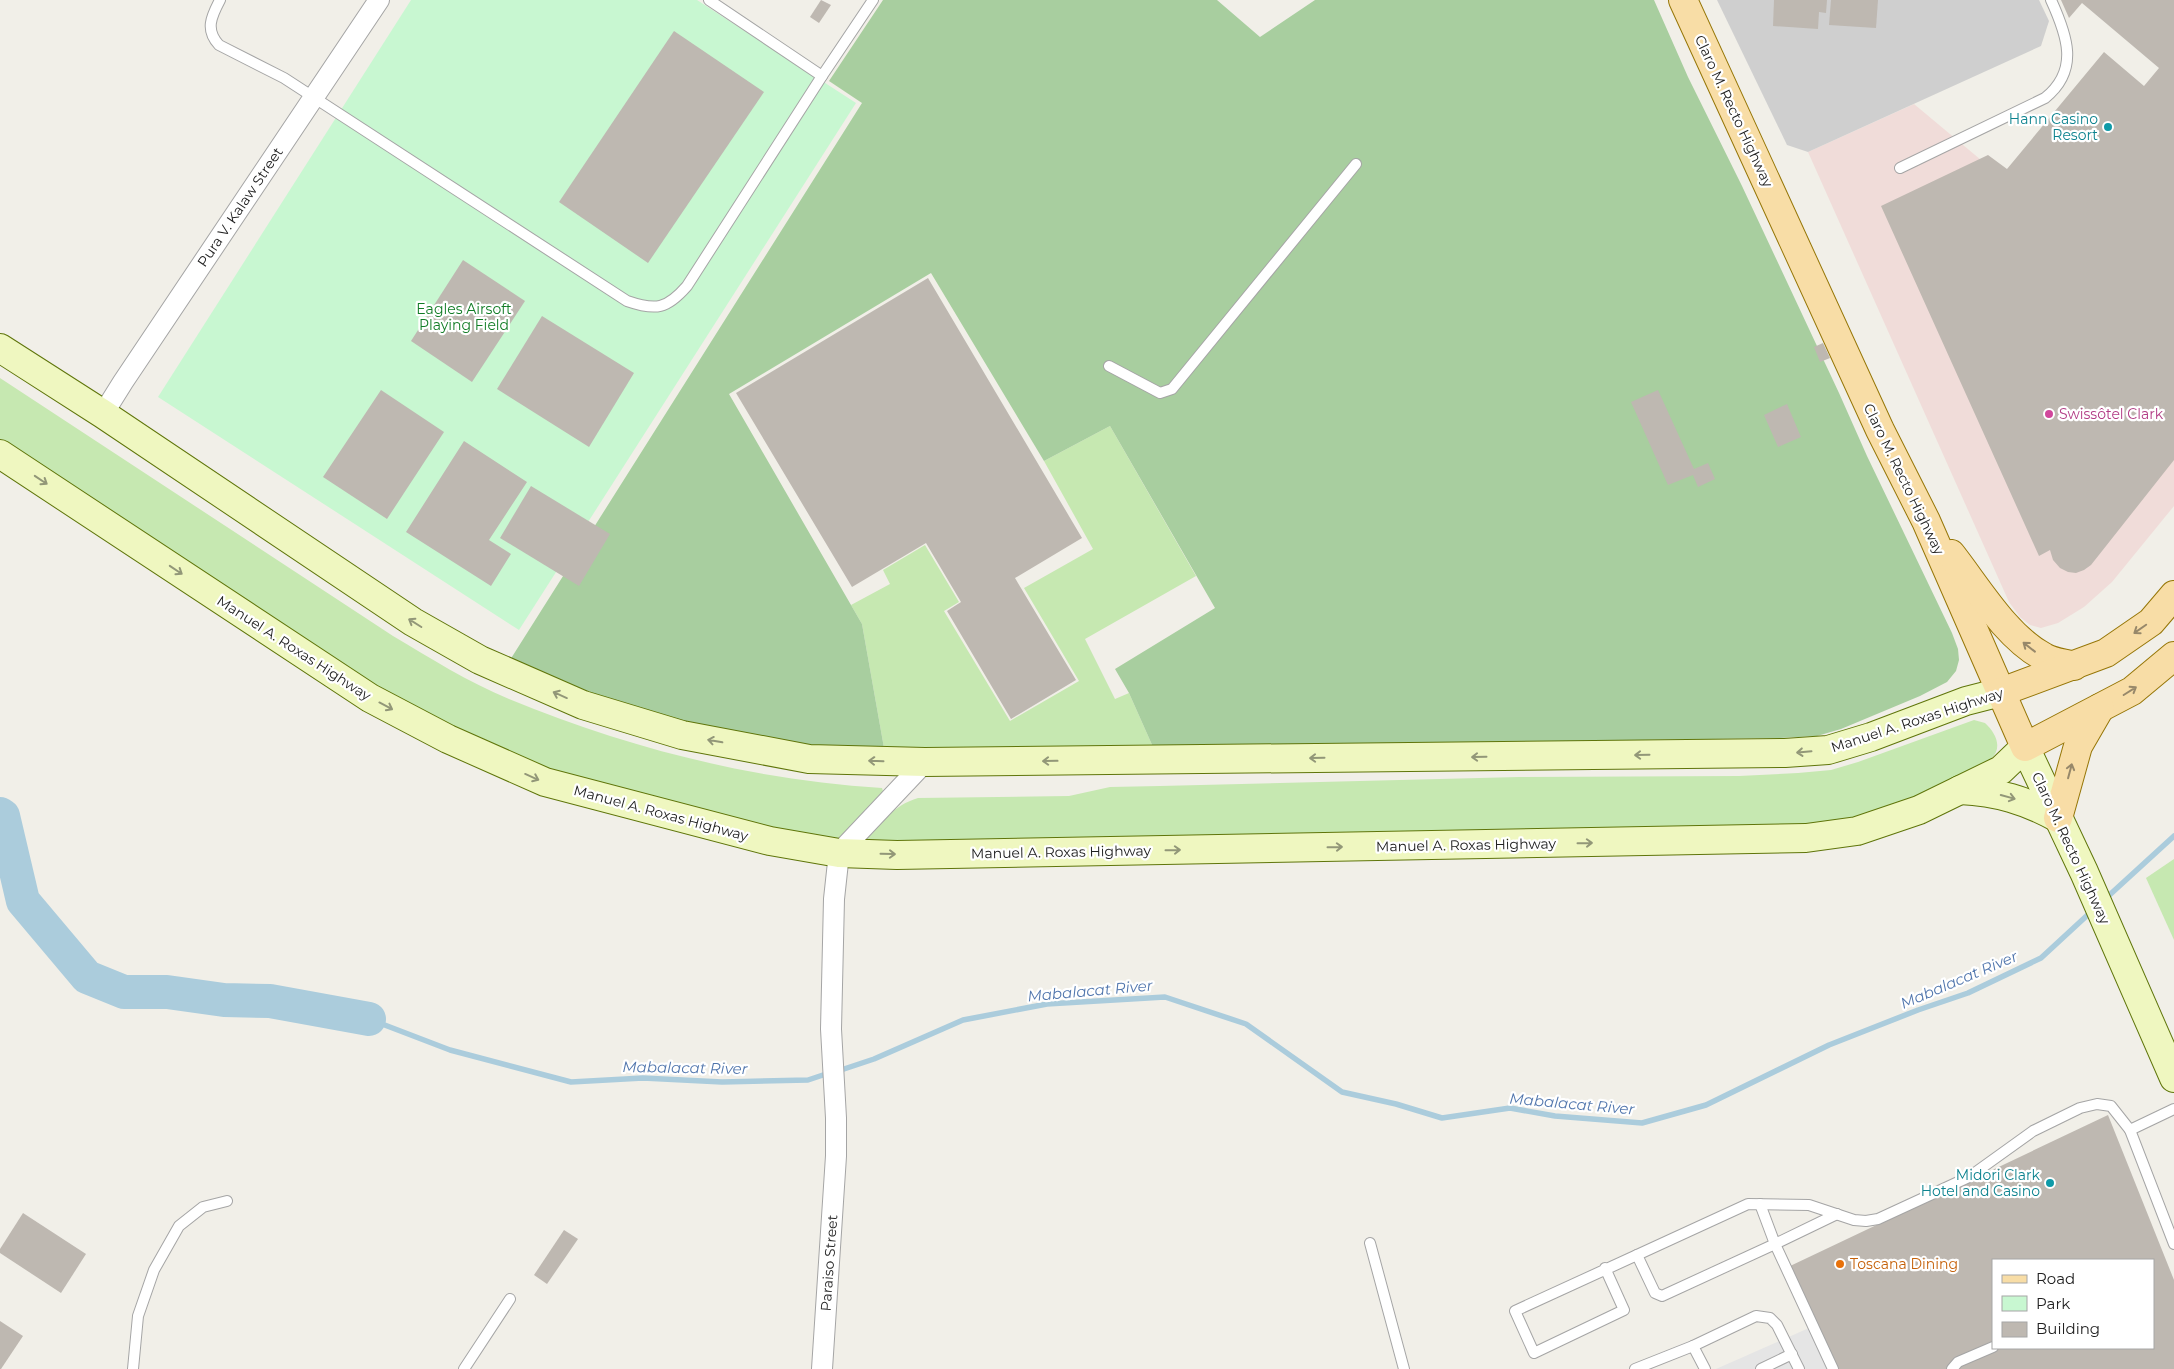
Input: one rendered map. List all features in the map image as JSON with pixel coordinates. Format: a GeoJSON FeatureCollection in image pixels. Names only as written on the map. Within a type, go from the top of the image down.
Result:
{"type":"FeatureCollection","features":[{"type":"Feature","properties":{"kind":"main road","name":"Claro M. Recto Highway"},"geometry":{"type":"LineString","coordinates":[[1683,0],[1880,430],[1926,521],[2025,747],[2084,872],[2174,1078]]}},
{"type":"Feature","properties":{"kind":"main road","name":"Manuel A. Roxas Highway"},"geometry":{"type":"LineString","coordinates":[[0,348],[103,414],[413,622],[480,660],[583,705],[682,735],[809,758],[925,762],[1785,754],[1828,750],[1871,737],[1966,702],[2001,692],[2106,653],[2151,622],[2174,595]]}},
{"type":"Feature","properties":{"kind":"main road","name":"Manuel A. Roxas Highway"},"geometry":{"type":"LineString","coordinates":[[0,454],[370,698],[448,739],[545,782],[770,841],[839,853],[907,854],[1806,838],[1857,831],[1919,810],[2001,770],[2025,747],[2132,691],[2174,656]]}},
{"type":"Feature","properties":{"kind":"main road"},"geometry":{"type":"LineString","coordinates":[[1926,521],[2012,632],[2033,650],[2046,658],[2074,666]]}},
{"type":"Feature","properties":{"kind":"main road"},"geometry":{"type":"LineString","coordinates":[[1960,790],[1988,792],[2015,798],[2058,818],[2078,746],[2100,708]]}},
{"type":"Feature","properties":{"kind":"street","name":"Pura V. Kalaw Street"},"geometry":{"type":"LineString","coordinates":[[103,414],[379,0]]}},
{"type":"Feature","properties":{"kind":"street"},"geometry":{"type":"LineString","coordinates":[[839,853],[925,762]]}},
{"type":"Feature","properties":{"kind":"street","name":"Paraiso Street"},"geometry":{"type":"LineString","coordinates":[[822,1369],[836,1156],[831,1029],[834,899],[839,853]]}},
{"type":"Feature","properties":{"kind":"lane"},"geometry":{"type":"LineString","coordinates":[[220,0],[211,18],[210,28],[213,38],[219,45],[284,78],[628,301],[653,308],[664,306],[676,298],[687,286],[873,0]]}},
{"type":"Feature","properties":{"kind":"lane"},"geometry":{"type":"LineString","coordinates":[[709,0],[822,76]]}},
{"type":"Feature","properties":{"kind":"lane"},"geometry":{"type":"LineString","coordinates":[[1900,168],[2045,98],[2057,89],[2066,70],[2068,47],[2062,24],[2051,0]]}},
{"type":"Feature","properties":{"kind":"lane"},"geometry":{"type":"LineString","coordinates":[[1109,366],[1160,393],[1172,389],[1356,164]]}},
{"type":"Feature","properties":{"kind":"lane"},"geometry":{"type":"LineString","coordinates":[[1605,1268],[1624,1310],[1534,1354],[1514,1311],[1605,1268],[1748,1204],[1809,1205],[1854,1220],[1878,1219],[1969,1177],[2033,1131],[2080,1108],[2096,1104],[2111,1106],[2130,1130],[2174,1244]]}},
{"type":"Feature","properties":{"kind":"lane"},"geometry":{"type":"LineString","coordinates":[[2130,1130],[2174,1109]]}},
{"type":"Feature","properties":{"kind":"lane"},"geometry":{"type":"LineString","coordinates":[[133,1369],[138,1316],[154,1270],[179,1226],[203,1207],[227,1201]]}},
{"type":"Feature","properties":{"kind":"lane"},"geometry":{"type":"LineString","coordinates":[[1760,1204],[1775,1244],[1833,1369]]}},
{"type":"Feature","properties":{"kind":"lane"},"geometry":{"type":"LineString","coordinates":[[1637,1255],[1656,1293],[1662,1296],[1837,1214]]}},
{"type":"Feature","properties":{"kind":"lane"},"geometry":{"type":"LineString","coordinates":[[1370,1243],[1404,1369]]}},
{"type":"Feature","properties":{"kind":"lane"},"geometry":{"type":"LineString","coordinates":[[464,1369],[510,1299]]}},
{"type":"Feature","properties":{"kind":"lane"},"geometry":{"type":"LineString","coordinates":[[1635,1369],[1694,1346],[1756,1316],[1770,1318],[1777,1325],[1799,1369]]}},
{"type":"Feature","properties":{"kind":"lane"},"geometry":{"type":"LineString","coordinates":[[1694,1346],[1705,1369]]}},
{"type":"Feature","properties":{"kind":"lane"},"geometry":{"type":"LineString","coordinates":[[1952,1369],[1958,1362],[1992,1347]]}},
{"type":"Feature","properties":{"kind":"lane"},"geometry":{"type":"LineString","coordinates":[[1761,1369],[1792,1354]]}},
{"type":"Feature","properties":{"kind":"shaded area"},"geometry":{"type":"Polygon","coordinates":[[[1717,0],[2039,0],[2049,21],[2041,46],[1808,152],[1787,145],[1717,0]]]}},
{"type":"Feature","properties":{"kind":"shaded area","name":"Swissôtel Clark"},"geometry":{"type":"Polygon","coordinates":[[[1914,104],[2174,321],[2174,506],[2112,582],[2084,607],[2058,623],[2041,628],[2030,625],[2020,617],[2009,602],[1808,152],[1914,104]]]}},
{"type":"Feature","properties":{"kind":"shaded area"},"geometry":{"type":"Polygon","coordinates":[[[1809,1328],[1827,1369],[1716,1369],[1809,1328]]]}},
{"type":"Feature","properties":{"kind":"green space","name":"Eagles Airsoft Playing Field"},"geometry":{"type":"Polygon","coordinates":[[[411,0],[697,0],[856,103],[519,630],[158,397],[411,0]]]}},
{"type":"Feature","properties":{"kind":"green space"},"geometry":{"type":"Polygon","coordinates":[[[883,0],[1217,0],[1260,37],[1315,0],[1654,0],[1688,77],[1742,186],[1867,456],[1952,633],[1958,649],[1959,660],[1956,671],[1947,682],[1920,696],[1841,729],[1817,736],[1153,747],[1129,693],[1115,669],[1215,608],[1110,426],[1044,461],[931,273],[729,394],[862,624],[884,748],[804,745],[693,725],[563,686],[510,660],[862,103],[829,81],[883,0]]]}},
{"type":"Feature","properties":{"kind":"green space"},"geometry":{"type":"Polygon","coordinates":[[[0,378],[393,636],[479,685],[554,717],[645,747],[692,759],[786,778],[882,788],[883,791],[861,822],[840,838],[827,839],[626,800],[429,721],[0,444],[0,378]]]}},
{"type":"Feature","properties":{"kind":"green space"},"geometry":{"type":"Polygon","coordinates":[[[1110,426],[1196,576],[1085,639],[1115,699],[1129,693],[1153,747],[884,748],[862,624],[851,605],[890,584],[883,570],[925,545],[959,602],[944,611],[1010,721],[1079,681],[1024,588],[1093,549],[1044,461],[1110,426]]]}},
{"type":"Feature","properties":{"kind":"green space"},"geometry":{"type":"Polygon","coordinates":[[[1974,720],[1985,723],[1995,736],[1997,750],[1991,759],[1908,802],[1823,828],[862,843],[894,810],[918,798],[1069,796],[1110,787],[1519,777],[1739,776],[1798,773],[1831,770],[1858,762],[1974,720]]]}},
{"type":"Feature","properties":{"kind":"green space"},"geometry":{"type":"Polygon","coordinates":[[[2174,859],[2174,940],[2146,878],[2174,859]]]}},
{"type":"Feature","properties":{"kind":"building"},"geometry":{"type":"Polygon","coordinates":[[[821,0],[831,5],[819,23],[810,17],[821,0]]]}},
{"type":"Feature","properties":{"kind":"building"},"geometry":{"type":"Polygon","coordinates":[[[1774,0],[1827,0],[1826,13],[1819,12],[1818,29],[1773,26],[1774,0]]]}},
{"type":"Feature","properties":{"kind":"building"},"geometry":{"type":"Polygon","coordinates":[[[1831,0],[1878,0],[1876,28],[1829,25],[1831,0]]]}},
{"type":"Feature","properties":{"kind":"building","name":"Swissôtel Clark"},"geometry":{"type":"Polygon","coordinates":[[[2061,0],[2174,0],[2174,460],[2091,565],[2076,573],[2060,568],[2053,560],[2050,550],[2039,556],[1881,206],[1988,155],[2007,169],[2104,52],[2144,86],[2159,68],[2082,3],[2069,18],[2061,0]]]}},
{"type":"Feature","properties":{"kind":"building"},"geometry":{"type":"Polygon","coordinates":[[[674,31],[764,92],[648,263],[559,202],[674,31]]]}},
{"type":"Feature","properties":{"kind":"building"},"geometry":{"type":"Polygon","coordinates":[[[463,260],[525,301],[472,382],[411,341],[463,260]]]}},
{"type":"Feature","properties":{"kind":"building"},"geometry":{"type":"Polygon","coordinates":[[[928,278],[1082,538],[1015,578],[1076,680],[1011,719],[947,611],[961,602],[926,543],[852,587],[736,393],[928,278]]]}},
{"type":"Feature","properties":{"kind":"building"},"geometry":{"type":"Polygon","coordinates":[[[542,316],[634,373],[589,447],[497,389],[542,316]]]}},
{"type":"Feature","properties":{"kind":"building"},"geometry":{"type":"Polygon","coordinates":[[[1823,343],[1830,358],[1820,362],[1814,347],[1823,343]]]}},
{"type":"Feature","properties":{"kind":"building"},"geometry":{"type":"Polygon","coordinates":[[[381,390],[444,432],[387,519],[323,477],[381,390]]]}},
{"type":"Feature","properties":{"kind":"building"},"geometry":{"type":"Polygon","coordinates":[[[1658,390],[1694,469],[1708,463],[1715,479],[1698,487],[1693,475],[1668,485],[1631,402],[1658,390]]]}},
{"type":"Feature","properties":{"kind":"building"},"geometry":{"type":"Polygon","coordinates":[[[1787,404],[1801,437],[1778,447],[1764,415],[1787,404]]]}},
{"type":"Feature","properties":{"kind":"building"},"geometry":{"type":"Polygon","coordinates":[[[464,441],[527,482],[489,540],[511,554],[491,586],[406,532],[464,441]]]}},
{"type":"Feature","properties":{"kind":"building"},"geometry":{"type":"Polygon","coordinates":[[[531,486],[610,534],[579,586],[500,538],[531,486]]]}},
{"type":"Feature","properties":{"kind":"building","name":"Midori Clark Hotel and Casino"},"geometry":{"type":"Polygon","coordinates":[[[2108,1115],[2174,1280],[2174,1369],[1832,1369],[1788,1267],[2108,1115]]]}},
{"type":"Feature","properties":{"kind":"building"},"geometry":{"type":"Polygon","coordinates":[[[23,1213],[86,1254],[61,1293],[0,1253],[0,1249],[23,1213]]]}},
{"type":"Feature","properties":{"kind":"building"},"geometry":{"type":"Polygon","coordinates":[[[564,1230],[578,1239],[547,1284],[534,1275],[564,1230]]]}},
{"type":"Feature","properties":{"kind":"building"},"geometry":{"type":"Polygon","coordinates":[[[0,1321],[23,1336],[1,1369],[0,1369],[0,1321]]]}},
{"type":"Feature","properties":{"kind":"waterway"},"geometry":{"type":"LineString","coordinates":[[0,814],[3,816],[23,901],[87,977],[124,992],[167,992],[224,1000],[270,1001],[369,1019]]}},
{"type":"Feature","properties":{"kind":"waterway","name":"Mabalacat River"},"geometry":{"type":"LineString","coordinates":[[2104,900],[2174,836]]}},
{"type":"Feature","properties":{"kind":"waterway","name":"Mabalacat River"},"geometry":{"type":"LineString","coordinates":[[838,1071],[874,1059],[963,1020],[1047,1004],[1165,997],[1246,1024],[1342,1092],[1396,1104],[1442,1118],[1510,1108],[1555,1116],[1642,1123],[1706,1105],[1829,1045],[1918,1010],[1968,993],[2041,958],[2093,910]]}},
{"type":"Feature","properties":{"kind":"waterway","name":"Mabalacat River"},"geometry":{"type":"LineString","coordinates":[[369,1019],[450,1050],[571,1082],[643,1078],[722,1082],[808,1080],[829,1073]]}},
{"type":"Feature","properties":{"kind":"place","name":"Hann Casino Resort"},"geometry":{"type":"Point","coordinates":[2108,127]}},
{"type":"Feature","properties":{"kind":"place","name":"Swissôtel Clark"},"geometry":{"type":"Point","coordinates":[2049,414]}},
{"type":"Feature","properties":{"kind":"place","name":"Midori Clark Hotel and Casino"},"geometry":{"type":"Point","coordinates":[2050,1183]}},
{"type":"Feature","properties":{"kind":"place","name":"Toscana Dining"},"geometry":{"type":"Point","coordinates":[1840,1264]}}]}
